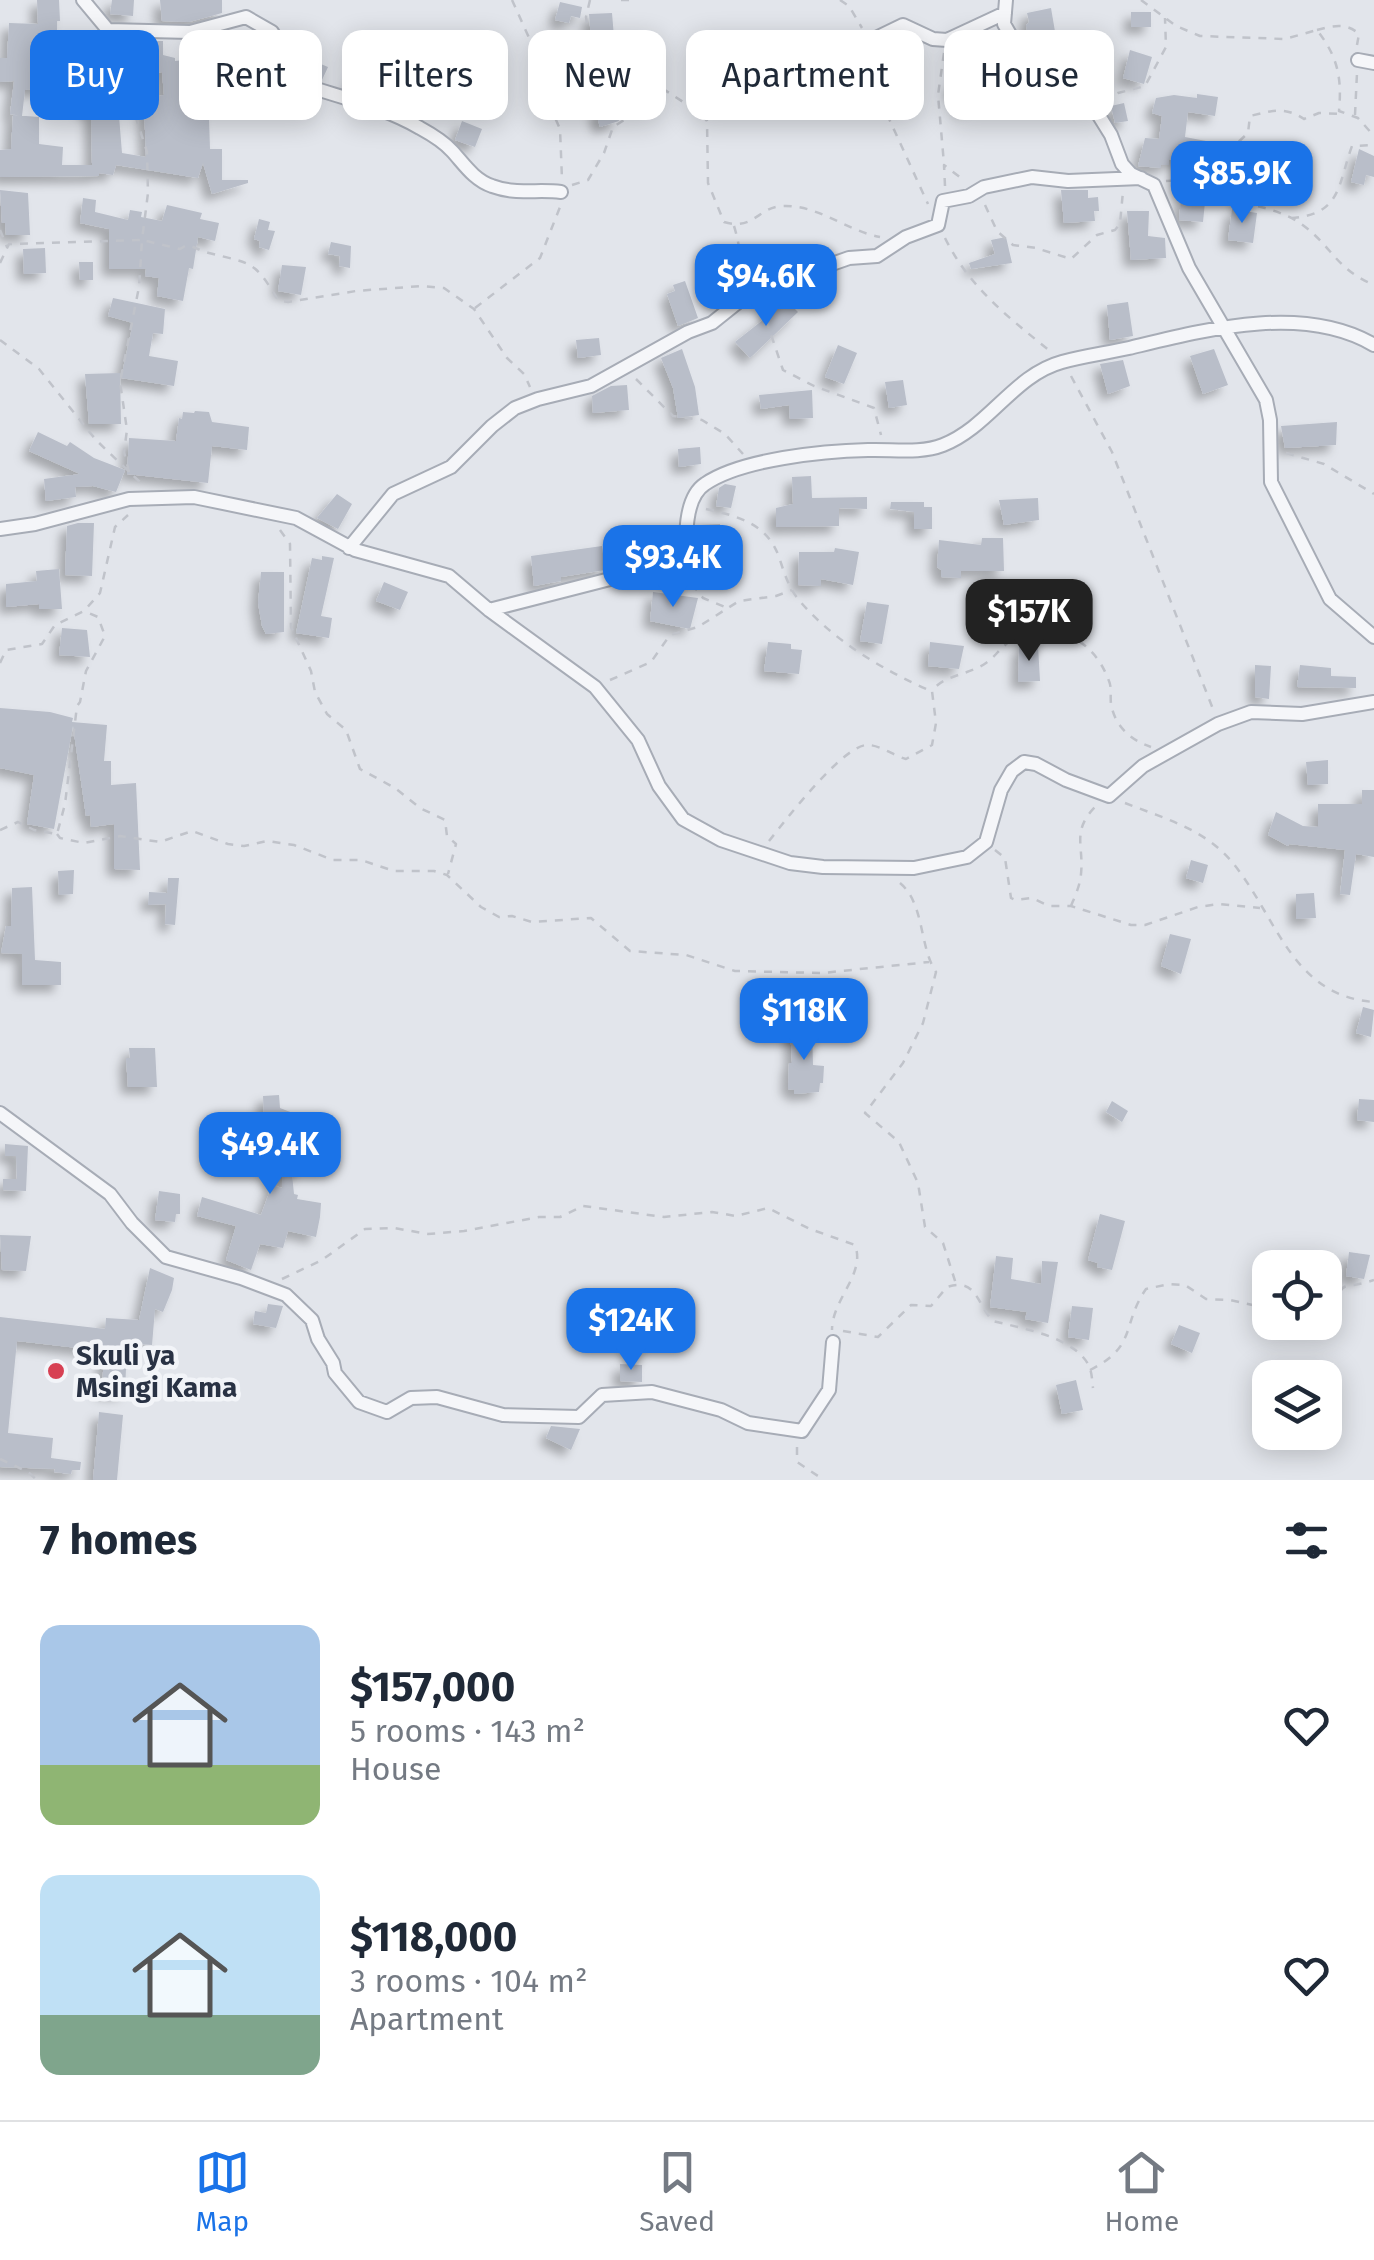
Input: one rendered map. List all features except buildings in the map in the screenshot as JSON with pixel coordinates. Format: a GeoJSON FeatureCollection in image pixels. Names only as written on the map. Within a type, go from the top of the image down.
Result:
{"type":"FeatureCollection","features":[{"type":"Feature","properties":{"kind":"street"},"geometry":{"type":"LineString","coordinates":[[83,0],[108,30]]}},
{"type":"Feature","properties":{"kind":"street"},"geometry":{"type":"LineString","coordinates":[[964,30],[1006,6]]}},
{"type":"Feature","properties":{"kind":"street"},"geometry":{"type":"LineString","coordinates":[[1006,6],[1004,24],[1007,30]]}},
{"type":"Feature","properties":{"kind":"street"},"geometry":{"type":"LineString","coordinates":[[159,31],[190,32],[246,18],[272,32],[304,85],[369,104],[418,126],[451,149],[466,170],[490,186],[524,193],[561,192]]}},
{"type":"Feature","properties":{"kind":"street"},"geometry":{"type":"LineString","coordinates":[[1358,60],[1374,62]]}},
{"type":"Feature","properties":{"kind":"street"},"geometry":{"type":"LineString","coordinates":[[1101,120],[1122,164],[1154,185],[1189,268],[1266,400],[1271,482],[1330,599],[1374,637]]}},
{"type":"Feature","properties":{"kind":"street"},"geometry":{"type":"LineString","coordinates":[[349,548],[394,494],[451,467],[515,408],[538,398],[591,386],[688,332],[712,323],[754,292],[793,271],[808,272],[849,258],[878,256],[906,238],[938,225],[942,201],[1032,178],[1145,180]]}},
{"type":"Feature","properties":{"kind":"street"},"geometry":{"type":"LineString","coordinates":[[489,610],[610,579],[687,570],[691,505],[694,494],[704,484],[727,473],[797,456],[943,445],[981,422],[1022,384],[1063,362],[1224,326],[1332,327],[1374,345]]}},
{"type":"Feature","properties":{"kind":"street"},"geometry":{"type":"LineString","coordinates":[[0,528],[35,524],[129,499],[194,497],[296,518],[349,548],[449,576],[595,687],[638,740],[660,786],[684,819],[721,840],[758,854],[823,868],[914,868],[967,857],[986,842],[1001,790],[1012,770],[1024,762],[1109,796],[1143,766],[1218,724],[1251,712],[1302,714],[1374,702]]}},
{"type":"Feature","properties":{"kind":"street"},"geometry":{"type":"LineString","coordinates":[[0,1113],[110,1194],[166,1257],[286,1295],[312,1320],[335,1373],[359,1402],[376,1410],[388,1412],[420,1396],[437,1396],[503,1416],[579,1417],[602,1395],[652,1392],[721,1410],[748,1423],[802,1431],[829,1390],[832,1335]]}},
{"type":"Feature","properties":{"kind":"path"},"geometry":{"type":"LineString","coordinates":[[512,0],[528,35]]}},
{"type":"Feature","properties":{"kind":"path"},"geometry":{"type":"LineString","coordinates":[[588,30],[586,17],[590,0]]}},
{"type":"Feature","properties":{"kind":"path"},"geometry":{"type":"LineString","coordinates":[[621,0],[635,0]]}},
{"type":"Feature","properties":{"kind":"path"},"geometry":{"type":"LineString","coordinates":[[1140,0],[1191,34],[1284,39],[1339,25],[1357,31],[1355,116]]}},
{"type":"Feature","properties":{"kind":"path"},"geometry":{"type":"LineString","coordinates":[[1114,95],[1144,86],[1166,47],[1164,18]]}},
{"type":"Feature","properties":{"kind":"path"},"geometry":{"type":"LineString","coordinates":[[1317,30],[1339,68],[1338,109],[1344,114]]}},
{"type":"Feature","properties":{"kind":"path"},"geometry":{"type":"LineString","coordinates":[[942,201],[944,166],[938,95],[944,58]]}},
{"type":"Feature","properties":{"kind":"path"},"geometry":{"type":"LineString","coordinates":[[666,93],[706,121],[708,184],[724,222],[734,225],[754,221],[778,205],[809,210],[872,236],[906,238]]}},
{"type":"Feature","properties":{"kind":"path"},"geometry":{"type":"LineString","coordinates":[[1189,182],[1222,174],[1241,178],[1251,172],[1252,165],[1246,158],[1231,154],[1233,147],[1248,133],[1250,116],[1278,109],[1304,119],[1319,113],[1355,116],[1374,136]]}},
{"type":"Feature","properties":{"kind":"path"},"geometry":{"type":"LineString","coordinates":[[129,472],[120,382],[139,287],[148,193],[148,152],[138,120]]}},
{"type":"Feature","properties":{"kind":"path"},"geometry":{"type":"LineString","coordinates":[[556,120],[560,130],[561,188],[588,180],[604,153],[612,127],[624,120]]}},
{"type":"Feature","properties":{"kind":"path"},"geometry":{"type":"LineString","coordinates":[[1288,218],[1320,212],[1331,205],[1352,146],[1374,145]]}},
{"type":"Feature","properties":{"kind":"path"},"geometry":{"type":"LineString","coordinates":[[944,166],[978,191],[996,231],[1014,245],[1071,259],[1097,235],[1120,224],[1124,180]]}},
{"type":"Feature","properties":{"kind":"path"},"geometry":{"type":"LineString","coordinates":[[1145,180],[1189,182],[1222,198],[1276,210],[1306,227],[1342,268],[1374,285]]}},
{"type":"Feature","properties":{"kind":"path"},"geometry":{"type":"LineString","coordinates":[[474,308],[540,258],[557,219],[561,192]]}},
{"type":"Feature","properties":{"kind":"path"},"geometry":{"type":"LineString","coordinates":[[734,225],[739,238],[738,252],[768,320],[783,370],[874,408],[883,450]]}},
{"type":"Feature","properties":{"kind":"path"},"geometry":{"type":"LineString","coordinates":[[0,230],[8,248]]}},
{"type":"Feature","properties":{"kind":"path"},"geometry":{"type":"LineString","coordinates":[[0,263],[9,244],[142,240],[180,249],[187,245],[242,259],[263,274],[278,300],[288,302],[356,290],[444,288],[474,308],[538,398]]}},
{"type":"Feature","properties":{"kind":"path"},"geometry":{"type":"LineString","coordinates":[[0,340],[39,369],[96,440],[151,497],[115,526],[103,589],[84,612],[55,625],[42,644],[6,650],[0,664]]}},
{"type":"Feature","properties":{"kind":"path"},"geometry":{"type":"LineString","coordinates":[[618,371],[639,380],[676,418],[702,420],[725,434],[745,456],[762,464]]}},
{"type":"Feature","properties":{"kind":"path"},"geometry":{"type":"LineString","coordinates":[[1269,451],[1294,453],[1324,464],[1374,494]]}},
{"type":"Feature","properties":{"kind":"path"},"geometry":{"type":"LineString","coordinates":[[691,505],[742,518],[760,528],[778,552],[792,590],[834,633],[904,680],[932,691]]}},
{"type":"Feature","properties":{"kind":"path"},"geometry":{"type":"LineString","coordinates":[[276,515],[276,524],[290,544],[291,627],[311,671],[315,692],[327,714],[346,730],[360,768],[445,820],[447,836],[456,844],[448,875]]}},
{"type":"Feature","properties":{"kind":"path"},"geometry":{"type":"LineString","coordinates":[[687,570],[696,592],[727,607]]}},
{"type":"Feature","properties":{"kind":"path"},"geometry":{"type":"LineString","coordinates":[[595,687],[651,662],[670,634],[698,627],[738,601],[792,590]]}},
{"type":"Feature","properties":{"kind":"path"},"geometry":{"type":"LineString","coordinates":[[57,834],[64,811],[77,706],[86,671],[106,636],[100,620],[84,612]]}},
{"type":"Feature","properties":{"kind":"path"},"geometry":{"type":"LineString","coordinates":[[932,691],[943,680],[965,676],[990,661],[1004,645],[1026,634],[1049,629],[1072,634],[1110,682],[1111,704],[1119,726],[1140,743],[1166,754]]}},
{"type":"Feature","properties":{"kind":"path"},"geometry":{"type":"LineString","coordinates":[[758,854],[806,794],[850,749],[869,745],[906,759],[932,745],[936,722],[932,691]]}},
{"type":"Feature","properties":{"kind":"path"},"geometry":{"type":"LineString","coordinates":[[1071,906],[1082,873],[1080,828],[1091,810],[1109,796],[1202,835],[1232,861],[1298,963],[1324,989],[1374,1002]]}},
{"type":"Feature","properties":{"kind":"path"},"geometry":{"type":"LineString","coordinates":[[0,830],[18,822],[84,843],[120,836],[160,842],[192,832],[228,844],[294,845],[333,860],[361,860],[394,872],[434,871],[448,875],[481,907],[499,917],[532,922],[591,918],[630,951],[686,955],[735,971],[822,973],[929,962]]}},
{"type":"Feature","properties":{"kind":"path"},"geometry":{"type":"LineString","coordinates":[[986,842],[1005,858],[1014,900],[1032,898],[1048,906],[1071,906],[1130,925],[1159,922],[1218,904],[1262,908]]}},
{"type":"Feature","properties":{"kind":"path"},"geometry":{"type":"LineString","coordinates":[[881,866],[910,891],[924,931],[929,962],[936,972],[923,1023],[904,1063],[865,1113],[899,1142],[918,1183],[925,1227],[944,1243],[956,1284]]}},
{"type":"Feature","properties":{"kind":"path"},"geometry":{"type":"LineString","coordinates":[[274,1290],[282,1279],[322,1260],[365,1228],[428,1234],[464,1231],[539,1217],[560,1217],[583,1206],[664,1216],[712,1212],[736,1216],[768,1208],[810,1229],[854,1244],[858,1263],[836,1303],[832,1335],[878,1336],[911,1305],[931,1306],[947,1287],[956,1284],[973,1290],[992,1321],[1045,1335],[1078,1352],[1090,1370],[1094,1388]]}},
{"type":"Feature","properties":{"kind":"path"},"geometry":{"type":"LineString","coordinates":[[1342,1287],[1374,1280]]}},
{"type":"Feature","properties":{"kind":"path"},"geometry":{"type":"LineString","coordinates":[[1090,1370],[1119,1351],[1146,1289],[1185,1285],[1206,1299],[1252,1305]]}},
{"type":"Feature","properties":{"kind":"path"},"geometry":{"type":"LineString","coordinates":[[802,1431],[797,1462],[824,1480]]}},
{"type":"Feature","properties":{"kind":"path"},"geometry":{"type":"LineString","coordinates":[[0,1458],[38,1480]]}},
{"type":"Feature","properties":{"kind":"place","name":"Skuli ya Msingi Kama"},"geometry":{"type":"Point","coordinates":[56,1371]}}]}
